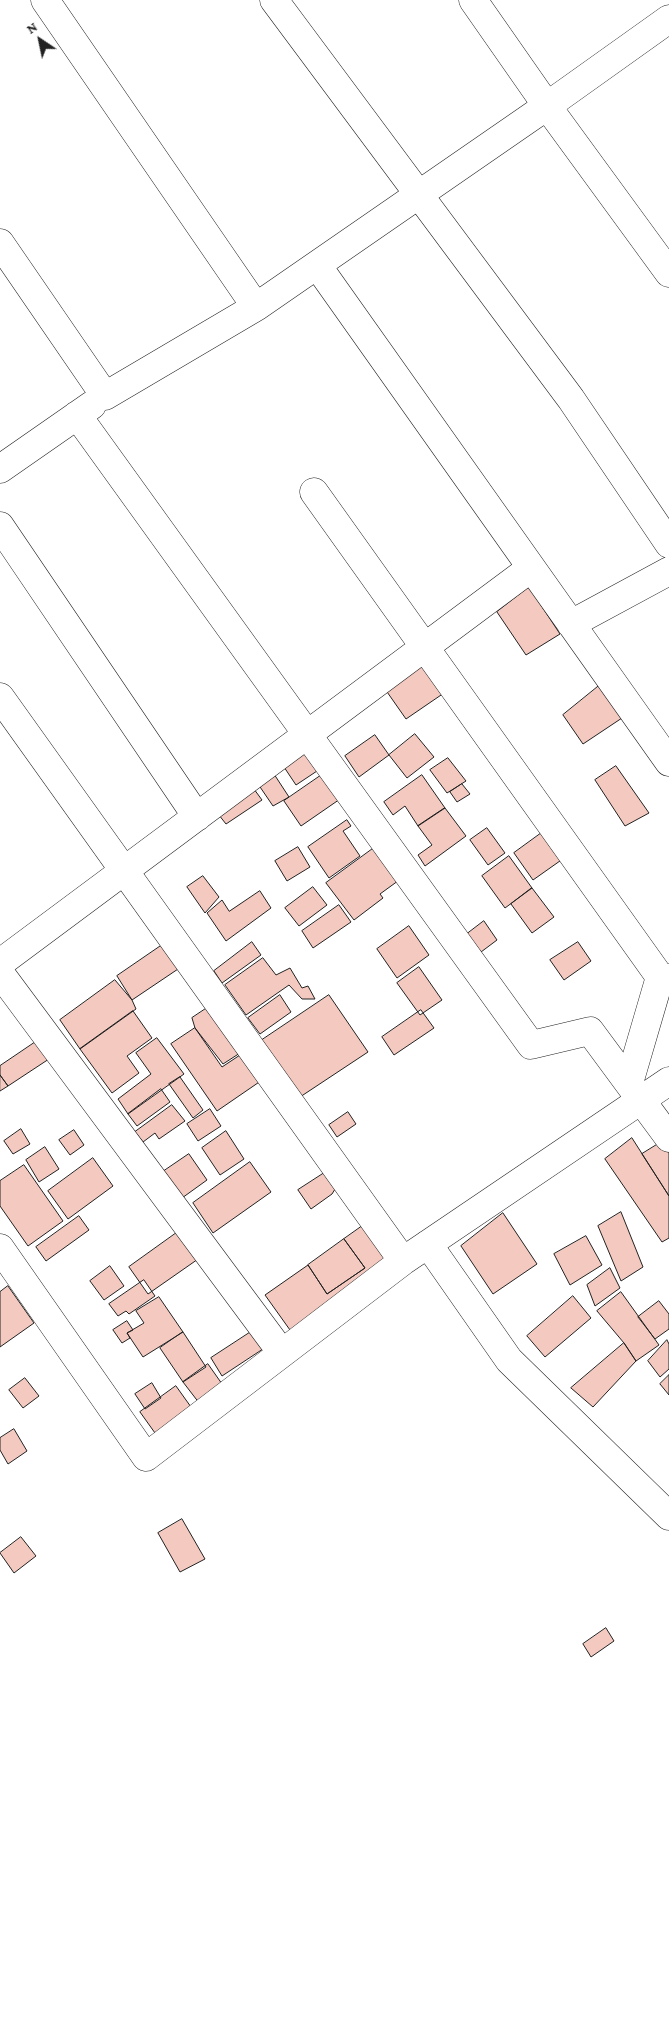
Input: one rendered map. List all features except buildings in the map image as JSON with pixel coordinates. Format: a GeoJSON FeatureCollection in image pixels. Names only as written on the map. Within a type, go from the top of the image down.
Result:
{"type":"FeatureCollection","features":[{"type":"Feature","properties":{"kind":"street"},"geometry":{"type":"LineString","coordinates":[[45,0],[256,307]]}},
{"type":"Feature","properties":{"kind":"street"},"geometry":{"type":"LineString","coordinates":[[274,0],[571,399],[669,544]]}},
{"type":"Feature","properties":{"kind":"street"},"geometry":{"type":"LineString","coordinates":[[473,0],[547,106],[669,273]]}},
{"type":"Feature","properties":{"kind":"street"},"geometry":{"type":"LineString","coordinates":[[0,469],[105,396],[256,307],[547,106],[669,17],[658,0]]}},
{"type":"Feature","properties":{"kind":"street"},"geometry":{"type":"LineString","coordinates":[[0,243],[105,396]]}},
{"type":"Feature","properties":{"kind":"street"},"geometry":{"type":"LineString","coordinates":[[317,264],[669,762]]}},
{"type":"Feature","properties":{"kind":"street"},"geometry":{"type":"LineString","coordinates":[[77,416],[531,1046],[590,1031],[669,1138]]}},
{"type":"Feature","properties":{"kind":"street"},"geometry":{"type":"LineString","coordinates":[[314,492],[424,648],[664,978],[635,1092]]}},
{"type":"Feature","properties":{"kind":"street"},"geometry":{"type":"LineString","coordinates":[[0,526],[197,817]]}},
{"type":"Feature","properties":{"kind":"street"},"geometry":{"type":"LineString","coordinates":[[0,963],[531,568]]}},
{"type":"Feature","properties":{"kind":"street"},"geometry":{"type":"LineString","coordinates":[[571,624],[669,571]]}},
{"type":"Feature","properties":{"kind":"street"},"geometry":{"type":"LineString","coordinates":[[0,697],[403,1261]]}},
{"type":"Feature","properties":{"kind":"street"},"geometry":{"type":"LineString","coordinates":[[0,973],[282,1353]]}},
{"type":"Feature","properties":{"kind":"street"},"geometry":{"type":"LineString","coordinates":[[0,1248],[146,1457],[403,1261],[635,1092],[669,1080]]}},
{"type":"Feature","properties":{"kind":"street"},"geometry":{"type":"LineString","coordinates":[[428,1244],[509,1360],[669,1516]]}}]}
